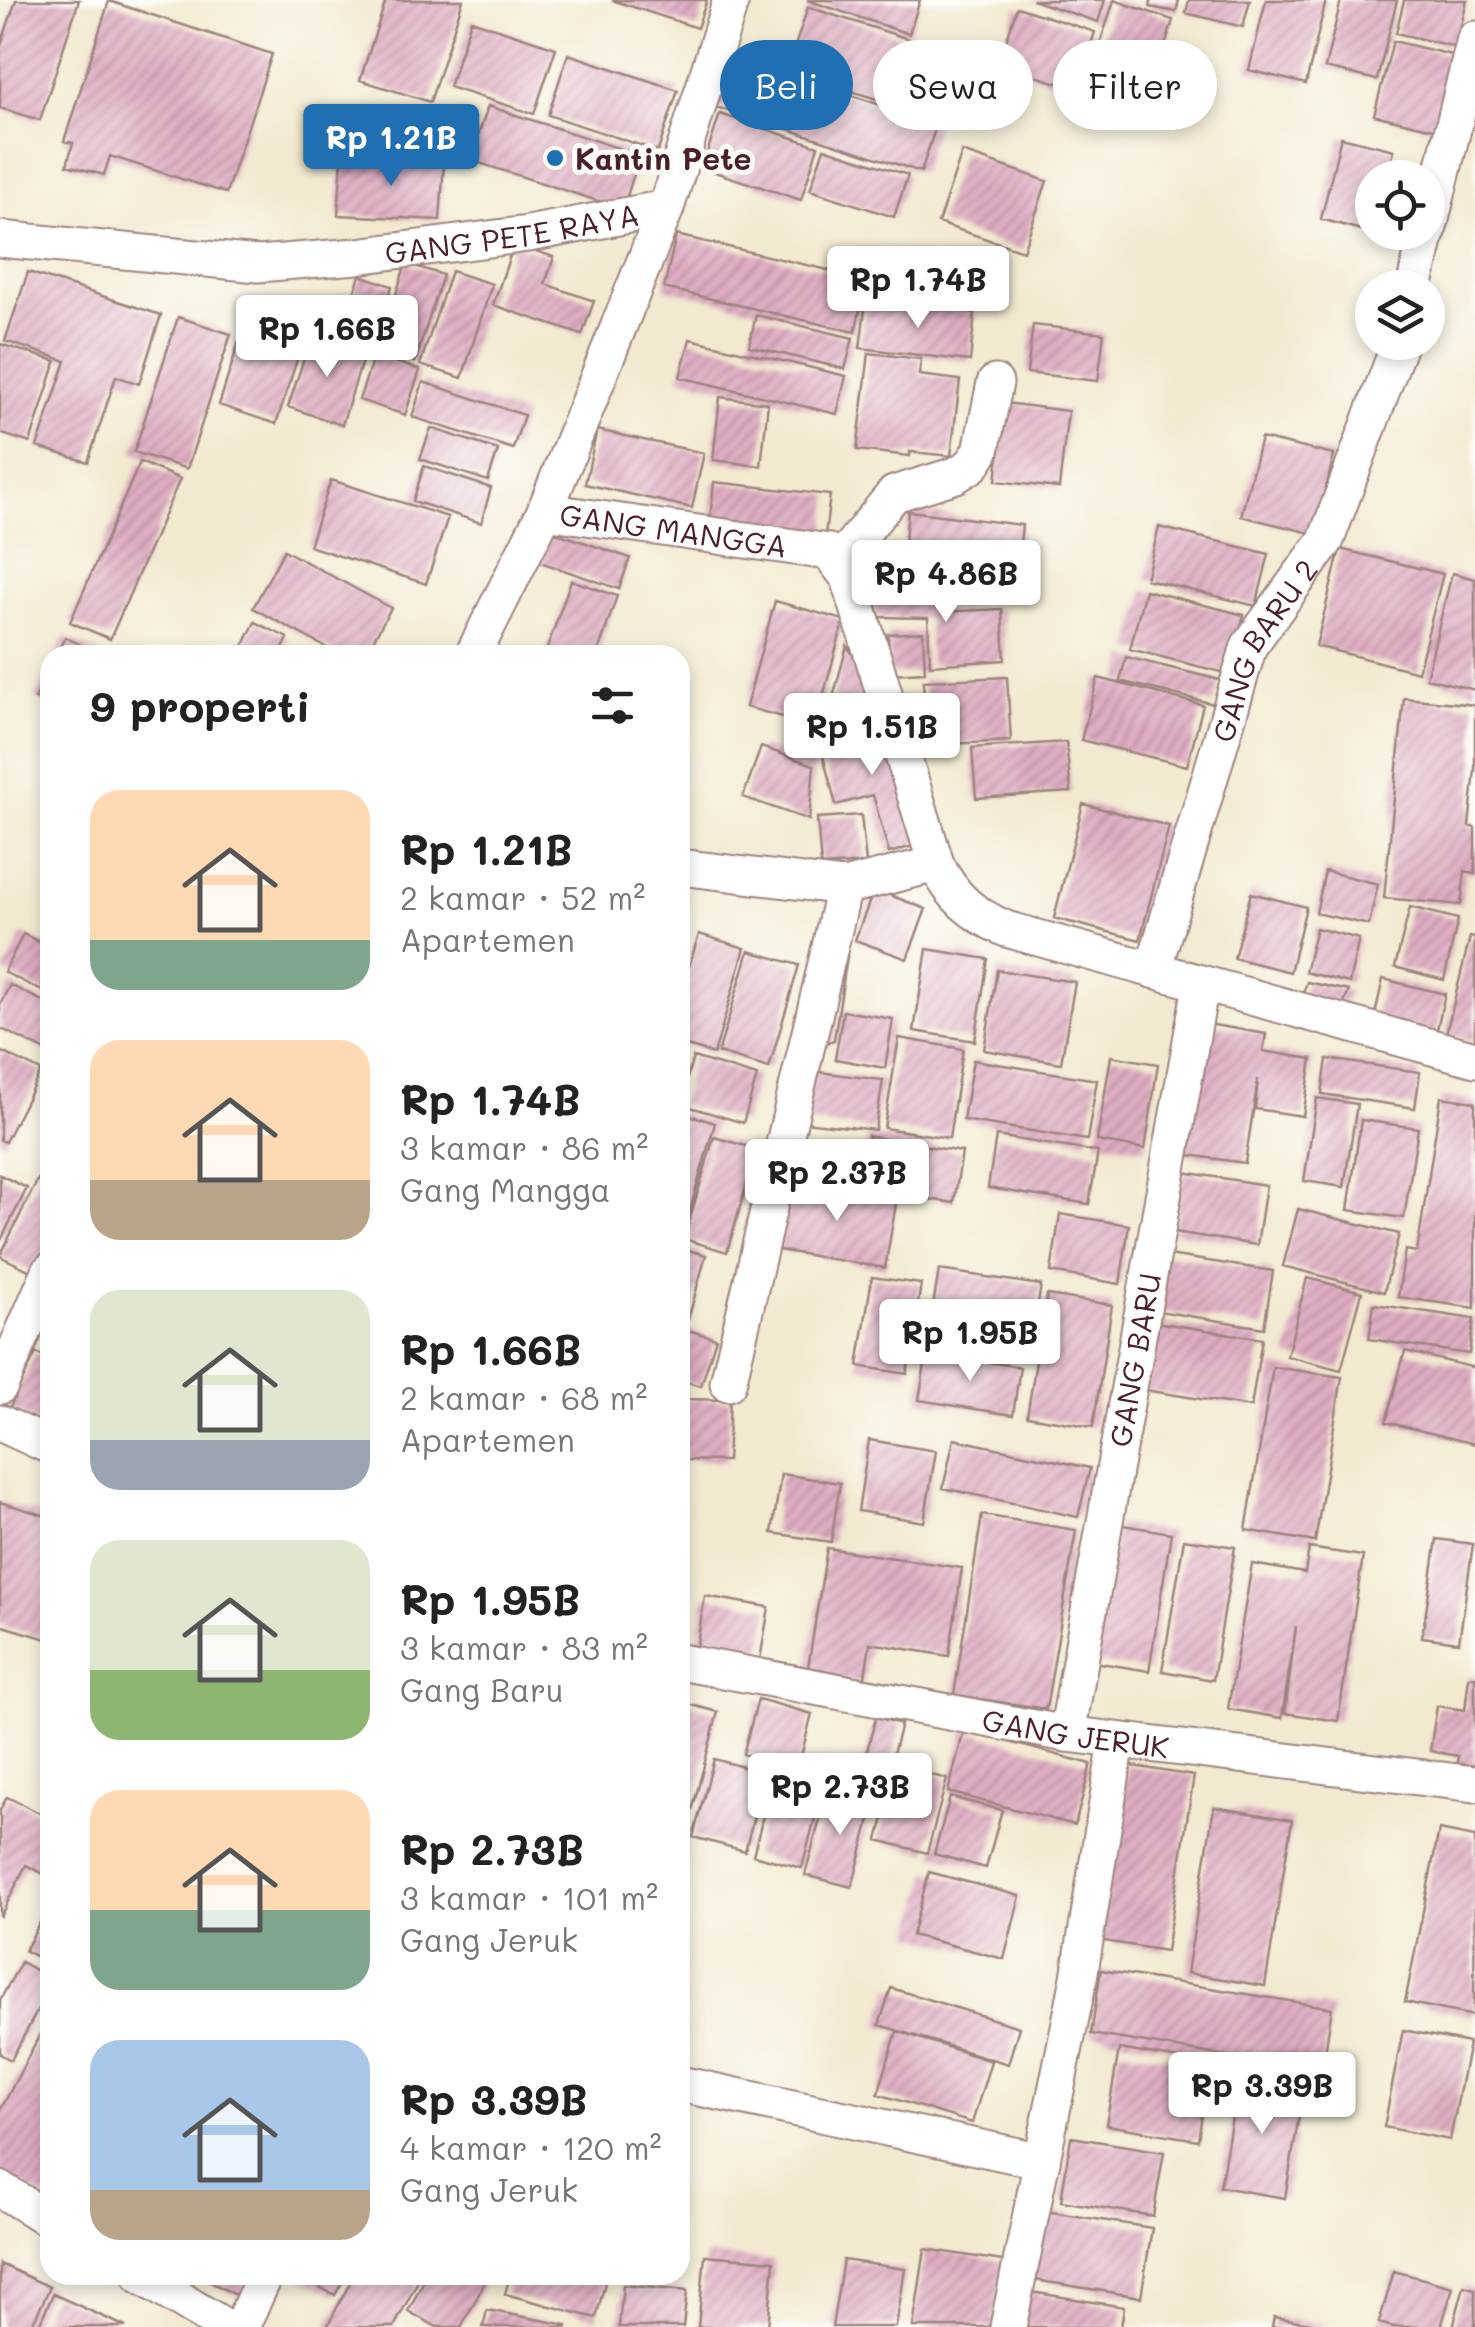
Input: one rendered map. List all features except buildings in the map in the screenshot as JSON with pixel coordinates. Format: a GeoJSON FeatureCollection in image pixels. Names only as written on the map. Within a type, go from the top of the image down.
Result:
{"type":"FeatureCollection","features":[{"type":"Feature","properties":{"kind":"street","name":"GANG PETE RAYA"},"geometry":{"type":"LineString","coordinates":[[479,645],[545,510],[666,208],[731,0]]}},
{"type":"Feature","properties":{"kind":"street"},"geometry":{"type":"LineString","coordinates":[[1445,160],[1475,39]]}},
{"type":"Feature","properties":{"kind":"street","name":"GANG PETE RAYA"},"geometry":{"type":"LineString","coordinates":[[0,239],[258,264],[528,234],[666,208]]}},
{"type":"Feature","properties":{"kind":"street","name":"GANG BARU 2"},"geometry":{"type":"LineString","coordinates":[[1153,970],[1249,646],[1326,540],[1393,360]]}},
{"type":"Feature","properties":{"kind":"street"},"geometry":{"type":"LineString","coordinates":[[995,382],[981,451],[972,465],[956,475],[894,494],[839,561],[849,578],[936,864],[960,904],[979,918],[1006,929],[1475,1059]]}},
{"type":"Feature","properties":{"kind":"street","name":"GANG MANGGA"},"geometry":{"type":"LineString","coordinates":[[545,510],[829,552],[839,561]]}},
{"type":"Feature","properties":{"kind":"street"},"geometry":{"type":"LineString","coordinates":[[690,868],[844,887],[936,864]]}},
{"type":"Feature","properties":{"kind":"street"},"geometry":{"type":"LineString","coordinates":[[728,1383],[844,887]]}},
{"type":"Feature","properties":{"kind":"street","name":"GANG BARU"},"geometry":{"type":"LineString","coordinates":[[1067,1734],[1202,985]]}},
{"type":"Feature","properties":{"kind":"street"},"geometry":{"type":"LineString","coordinates":[[0,1386],[40,1295]]}},
{"type":"Feature","properties":{"kind":"street"},"geometry":{"type":"LineString","coordinates":[[0,1422],[40,1441]]}},
{"type":"Feature","properties":{"kind":"street","name":"GANG JERUK"},"geometry":{"type":"LineString","coordinates":[[690,1664],[1067,1734],[1475,1784]]}},
{"type":"Feature","properties":{"kind":"street"},"geometry":{"type":"LineString","coordinates":[[1008,2327],[1080,1978],[1117,1741]]}},
{"type":"Feature","properties":{"kind":"street"},"geometry":{"type":"LineString","coordinates":[[690,2086],[1042,2161]]}},
{"type":"Feature","properties":{"kind":"street"},"geometry":{"type":"LineString","coordinates":[[0,2189],[40,2214]]}},
{"type":"Feature","properties":{"kind":"street"},"geometry":{"type":"LineString","coordinates":[[156,2285],[225,2327]]}},
{"type":"Feature","properties":{"kind":"street"},"geometry":{"type":"LineString","coordinates":[[240,2327],[260,2285]]}},
{"type":"Feature","properties":{"kind":"place","name":"Kantin Pete"},"geometry":{"type":"Point","coordinates":[555,158]}}]}
